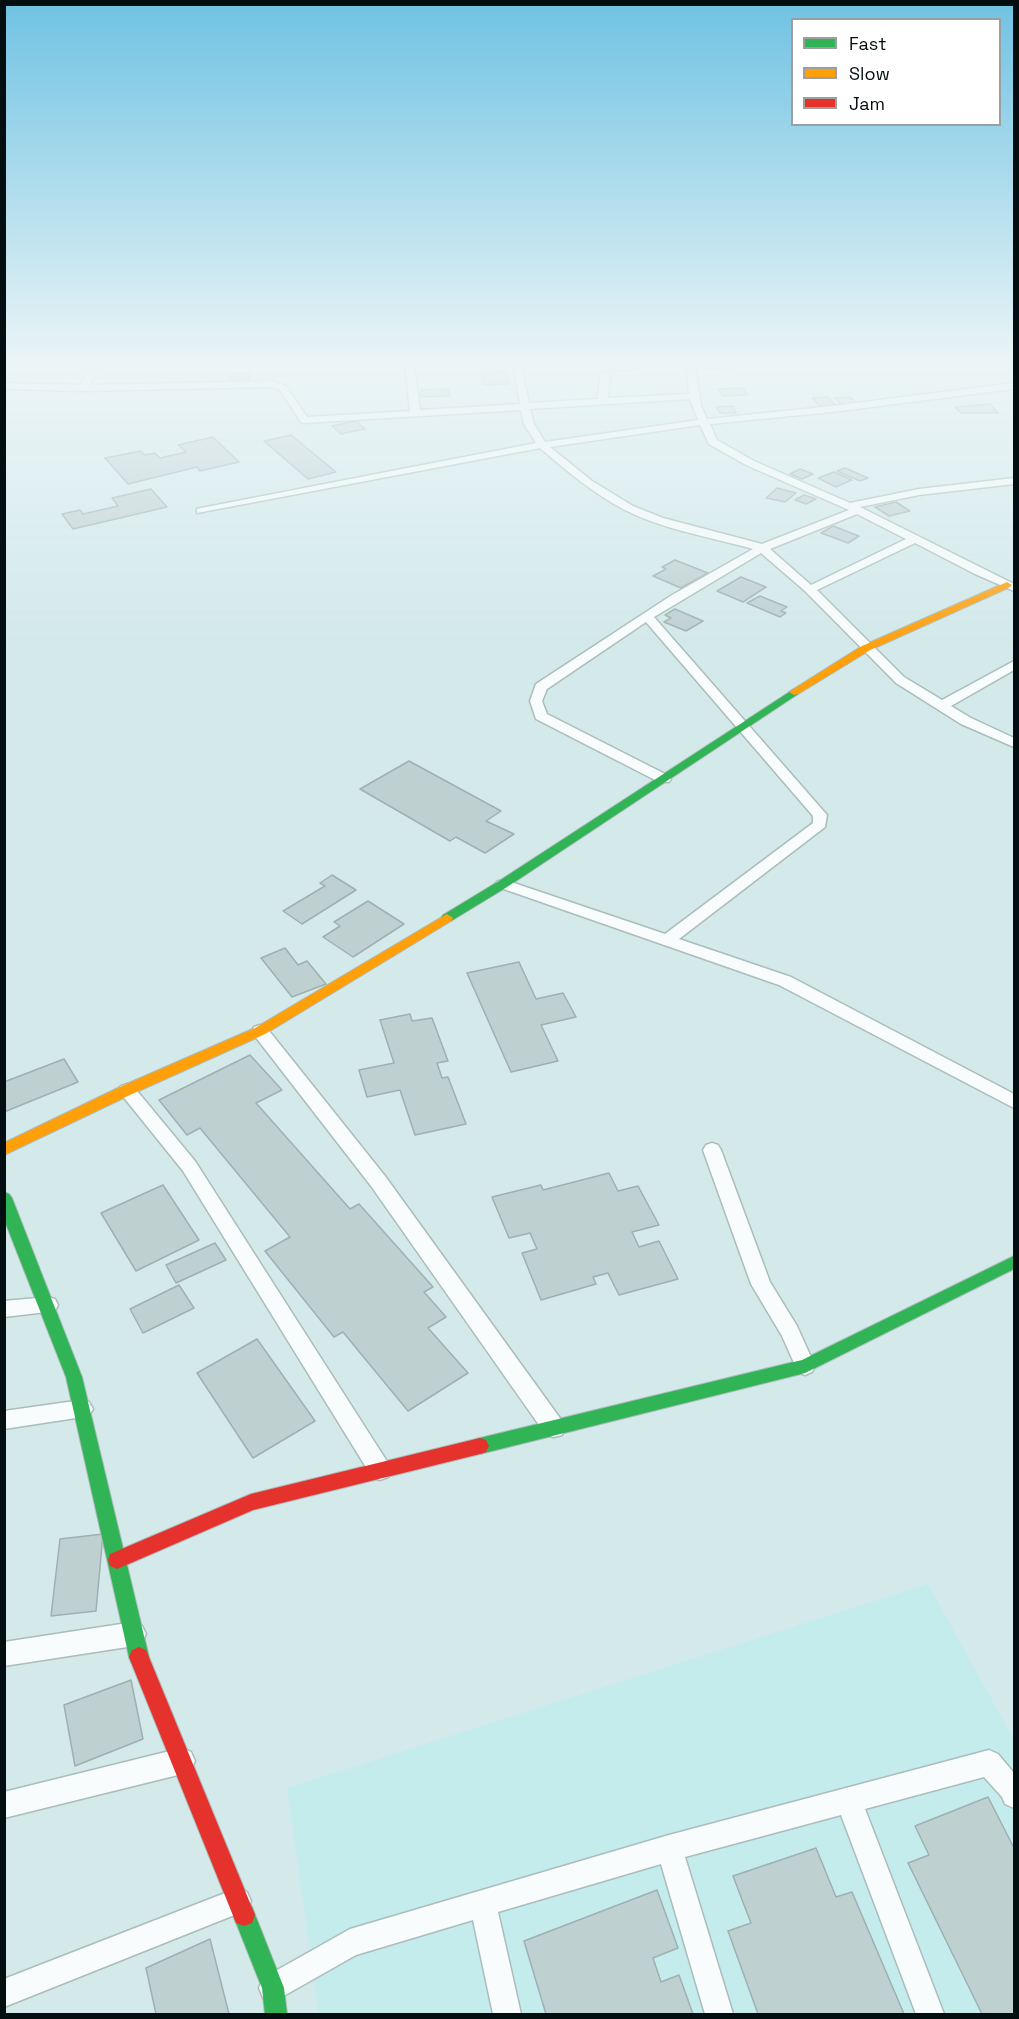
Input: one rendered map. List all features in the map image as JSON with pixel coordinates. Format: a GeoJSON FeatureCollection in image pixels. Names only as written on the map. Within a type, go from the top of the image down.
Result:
{"type":"FeatureCollection","features":[{"type":"Feature","properties":{"kind":"street"},"geometry":{"type":"LineString","coordinates":[[201,511],[469,459]]}},
{"type":"Feature","properties":{"kind":"street"},"geometry":{"type":"LineString","coordinates":[[559,459],[588,483],[629,508],[659,520],[762,548],[809,589],[900,680],[966,721],[1014,743]]}},
{"type":"Feature","properties":{"kind":"street"},"geometry":{"type":"LineString","coordinates":[[743,459],[854,508],[1011,586]]}},
{"type":"Feature","properties":{"kind":"street"},"geometry":{"type":"LineString","coordinates":[[664,779],[541,716],[536,701],[541,687],[647,616],[762,548],[854,508],[919,492],[1014,481]]}},
{"type":"Feature","properties":{"kind":"street"},"geometry":{"type":"LineString","coordinates":[[809,589],[822,585],[915,539]]}},
{"type":"Feature","properties":{"kind":"street"},"geometry":{"type":"LineString","coordinates":[[4,1150],[127,1090],[260,1031],[503,884],[866,648],[1011,586]]}},
{"type":"Feature","properties":{"kind":"street"},"geometry":{"type":"LineString","coordinates":[[647,616],[820,815],[820,824],[667,940]]}},
{"type":"Feature","properties":{"kind":"street"},"geometry":{"type":"LineString","coordinates":[[941,706],[1014,665]]}},
{"type":"Feature","properties":{"kind":"street"},"geometry":{"type":"LineString","coordinates":[[503,884],[785,981],[1014,1102]]}},
{"type":"Feature","properties":{"kind":"street"},"geometry":{"type":"LineString","coordinates":[[260,1031],[378,1181],[554,1428]]}},
{"type":"Feature","properties":{"kind":"street"},"geometry":{"type":"LineString","coordinates":[[127,1090],[189,1166],[380,1470]]}},
{"type":"Feature","properties":{"kind":"street"},"geometry":{"type":"LineString","coordinates":[[712,1150],[761,1284],[790,1332],[805,1366]]}},
{"type":"Feature","properties":{"kind":"street"},"geometry":{"type":"LineString","coordinates":[[4,1198],[8,1218],[48,1305],[75,1377],[139,1657],[237,1901],[274,2001],[350,1943],[669,1848],[989,1763],[1011,1788],[1014,1795]]}},
{"type":"Feature","properties":{"kind":"street"},"geometry":{"type":"LineString","coordinates":[[117,1560],[251,1502],[805,1366],[1014,1262]]}},
{"type":"Feature","properties":{"kind":"street"},"geometry":{"type":"LineString","coordinates":[[4,1309],[48,1305]]}},
{"type":"Feature","properties":{"kind":"street"},"geometry":{"type":"LineString","coordinates":[[4,1420],[82,1409]]}},
{"type":"Feature","properties":{"kind":"street"},"geometry":{"type":"LineString","coordinates":[[4,1654],[134,1634]]}},
{"type":"Feature","properties":{"kind":"street"},"geometry":{"type":"LineString","coordinates":[[4,1805],[182,1761]]}},
{"type":"Feature","properties":{"kind":"street"},"geometry":{"type":"LineString","coordinates":[[849,1799],[930,2014]]}},
{"type":"Feature","properties":{"kind":"street"},"geometry":{"type":"LineString","coordinates":[[669,1848],[719,2014]]}},
{"type":"Feature","properties":{"kind":"street"},"geometry":{"type":"LineString","coordinates":[[4,1993],[237,1901]]}},
{"type":"Feature","properties":{"kind":"street"},"geometry":{"type":"LineString","coordinates":[[483,1904],[507,2014]]}},
{"type":"Feature","properties":{"kind":"shaded area"},"geometry":{"type":"Polygon","coordinates":[[[928,1584],[1014,1740],[1014,2014],[319,2014],[287,1788],[928,1584]]]}},
{"type":"Feature","properties":{"kind":"building"},"geometry":{"type":"Polygon","coordinates":[[[106,459],[236,459],[239,462],[200,471],[197,467],[128,484],[106,459]]]}},
{"type":"Feature","properties":{"kind":"building"},"geometry":{"type":"Polygon","coordinates":[[[285,459],[320,459],[336,472],[308,479],[285,459]]]}},
{"type":"Feature","properties":{"kind":"building"},"geometry":{"type":"Polygon","coordinates":[[[845,468],[868,478],[860,481],[837,471],[845,468]]]}},
{"type":"Feature","properties":{"kind":"building"},"geometry":{"type":"Polygon","coordinates":[[[800,469],[813,474],[802,479],[790,474],[800,469]]]}},
{"type":"Feature","properties":{"kind":"building"},"geometry":{"type":"Polygon","coordinates":[[[834,472],[852,480],[836,487],[818,478],[834,472]]]}},
{"type":"Feature","properties":{"kind":"building"},"geometry":{"type":"Polygon","coordinates":[[[777,488],[796,493],[785,502],[766,498],[777,488]]]}},
{"type":"Feature","properties":{"kind":"building"},"geometry":{"type":"Polygon","coordinates":[[[151,489],[167,507],[73,529],[62,514],[80,510],[83,514],[118,506],[112,498],[151,489]]]}},
{"type":"Feature","properties":{"kind":"building"},"geometry":{"type":"Polygon","coordinates":[[[804,495],[816,499],[806,504],[795,500],[804,495]]]}},
{"type":"Feature","properties":{"kind":"building"},"geometry":{"type":"Polygon","coordinates":[[[896,502],[910,511],[889,516],[875,507],[896,502]]]}},
{"type":"Feature","properties":{"kind":"building"},"geometry":{"type":"Polygon","coordinates":[[[833,526],[859,536],[848,543],[821,533],[833,526]]]}},
{"type":"Feature","properties":{"kind":"building"},"geometry":{"type":"Polygon","coordinates":[[[675,560],[708,573],[681,588],[653,576],[666,569],[662,567],[675,560]]]}},
{"type":"Feature","properties":{"kind":"building"},"geometry":{"type":"Polygon","coordinates":[[[741,577],[766,587],[743,602],[717,591],[741,577]]]}},
{"type":"Feature","properties":{"kind":"building"},"geometry":{"type":"Polygon","coordinates":[[[760,596],[787,607],[781,611],[786,613],[780,617],[747,603],[760,596]]]}},
{"type":"Feature","properties":{"kind":"building"},"geometry":{"type":"Polygon","coordinates":[[[675,609],[703,621],[686,631],[664,622],[671,618],[665,615],[675,609]]]}},
{"type":"Feature","properties":{"kind":"building"},"geometry":{"type":"Polygon","coordinates":[[[409,761],[501,811],[486,821],[514,834],[485,853],[456,837],[450,841],[360,789],[409,761]]]}},
{"type":"Feature","properties":{"kind":"building"},"geometry":{"type":"Polygon","coordinates":[[[332,875],[356,890],[302,924],[283,911],[325,886],[320,883],[332,875]]]}},
{"type":"Feature","properties":{"kind":"building"},"geometry":{"type":"Polygon","coordinates":[[[368,901],[404,924],[353,957],[323,937],[340,926],[334,922],[368,901]]]}},
{"type":"Feature","properties":{"kind":"building"},"geometry":{"type":"Polygon","coordinates":[[[285,948],[298,965],[307,961],[326,984],[292,997],[261,958],[285,948]]]}},
{"type":"Feature","properties":{"kind":"building"},"geometry":{"type":"Polygon","coordinates":[[[519,962],[536,999],[563,993],[576,1017],[541,1025],[558,1061],[511,1072],[467,973],[519,962]]]}},
{"type":"Feature","properties":{"kind":"building"},"geometry":{"type":"Polygon","coordinates":[[[410,1014],[412,1021],[432,1018],[448,1061],[437,1063],[442,1078],[448,1077],[466,1124],[415,1135],[400,1090],[367,1097],[359,1070],[394,1063],[380,1020],[410,1014]]]}},
{"type":"Feature","properties":{"kind":"building"},"geometry":{"type":"Polygon","coordinates":[[[250,1055],[282,1090],[256,1103],[350,1209],[359,1204],[433,1287],[424,1292],[446,1317],[428,1328],[468,1373],[408,1411],[343,1332],[334,1337],[265,1251],[290,1237],[200,1128],[187,1135],[159,1100],[250,1055]]]}},
{"type":"Feature","properties":{"kind":"building"},"geometry":{"type":"Polygon","coordinates":[[[64,1059],[78,1082],[4,1112],[4,1082],[64,1059]]]}},
{"type":"Feature","properties":{"kind":"building"},"geometry":{"type":"Polygon","coordinates":[[[609,1173],[618,1191],[638,1186],[659,1225],[632,1232],[639,1247],[659,1241],[678,1279],[619,1295],[608,1273],[593,1277],[596,1284],[541,1300],[522,1253],[537,1249],[530,1233],[509,1238],[492,1197],[541,1185],[543,1190],[609,1173]]]}},
{"type":"Feature","properties":{"kind":"building"},"geometry":{"type":"Polygon","coordinates":[[[163,1185],[199,1240],[136,1271],[101,1213],[163,1185]]]}},
{"type":"Feature","properties":{"kind":"building"},"geometry":{"type":"Polygon","coordinates":[[[215,1243],[226,1260],[176,1283],[166,1265],[215,1243]]]}},
{"type":"Feature","properties":{"kind":"building"},"geometry":{"type":"Polygon","coordinates":[[[179,1285],[194,1308],[143,1333],[130,1309],[179,1285]]]}},
{"type":"Feature","properties":{"kind":"building"},"geometry":{"type":"Polygon","coordinates":[[[257,1339],[315,1421],[253,1458],[197,1373],[257,1339]]]}},
{"type":"Feature","properties":{"kind":"building"},"geometry":{"type":"Polygon","coordinates":[[[103,1534],[96,1611],[51,1616],[60,1539],[103,1534]]]}},
{"type":"Feature","properties":{"kind":"building"},"geometry":{"type":"Polygon","coordinates":[[[131,1680],[143,1739],[75,1766],[64,1705],[131,1680]]]}},
{"type":"Feature","properties":{"kind":"building"},"geometry":{"type":"Polygon","coordinates":[[[988,1797],[1014,1848],[1014,2014],[982,2014],[908,1863],[929,1855],[915,1826],[988,1797]]]}},
{"type":"Feature","properties":{"kind":"building"},"geometry":{"type":"Polygon","coordinates":[[[816,1848],[836,1897],[852,1892],[904,2014],[758,2014],[728,1931],[751,1923],[733,1876],[816,1848]]]}},
{"type":"Feature","properties":{"kind":"building"},"geometry":{"type":"Polygon","coordinates":[[[657,1890],[678,1948],[653,1958],[661,1982],[679,1975],[693,2014],[546,2014],[524,1941],[657,1890]]]}},
{"type":"Feature","properties":{"kind":"building"},"geometry":{"type":"Polygon","coordinates":[[[210,1939],[229,2014],[156,2014],[146,1968],[210,1939]]]}},
{"type":"Feature","properties":{"kind":"traffic: fast"},"geometry":{"type":"LineString","coordinates":[[447,918],[503,884],[794,692]]}},
{"type":"Feature","properties":{"kind":"traffic: fast"},"geometry":{"type":"LineString","coordinates":[[4,1198],[74,1377],[139,1657]]}},
{"type":"Feature","properties":{"kind":"traffic: fast"},"geometry":{"type":"LineString","coordinates":[[480,1446],[805,1366],[1014,1262]]}},
{"type":"Feature","properties":{"kind":"traffic: fast"},"geometry":{"type":"LineString","coordinates":[[244,1915],[273,1988],[276,2014]]}},
{"type":"Feature","properties":{"kind":"traffic: slow"},"geometry":{"type":"LineString","coordinates":[[794,692],[866,648],[1007,585]]}},
{"type":"Feature","properties":{"kind":"traffic: slow"},"geometry":{"type":"LineString","coordinates":[[4,1150],[127,1090],[260,1031],[447,918]]}},
{"type":"Feature","properties":{"kind":"traffic: jam"},"geometry":{"type":"LineString","coordinates":[[117,1560],[251,1502],[480,1446]]}},
{"type":"Feature","properties":{"kind":"traffic: jam"},"geometry":{"type":"LineString","coordinates":[[139,1657],[244,1915]]}}]}
